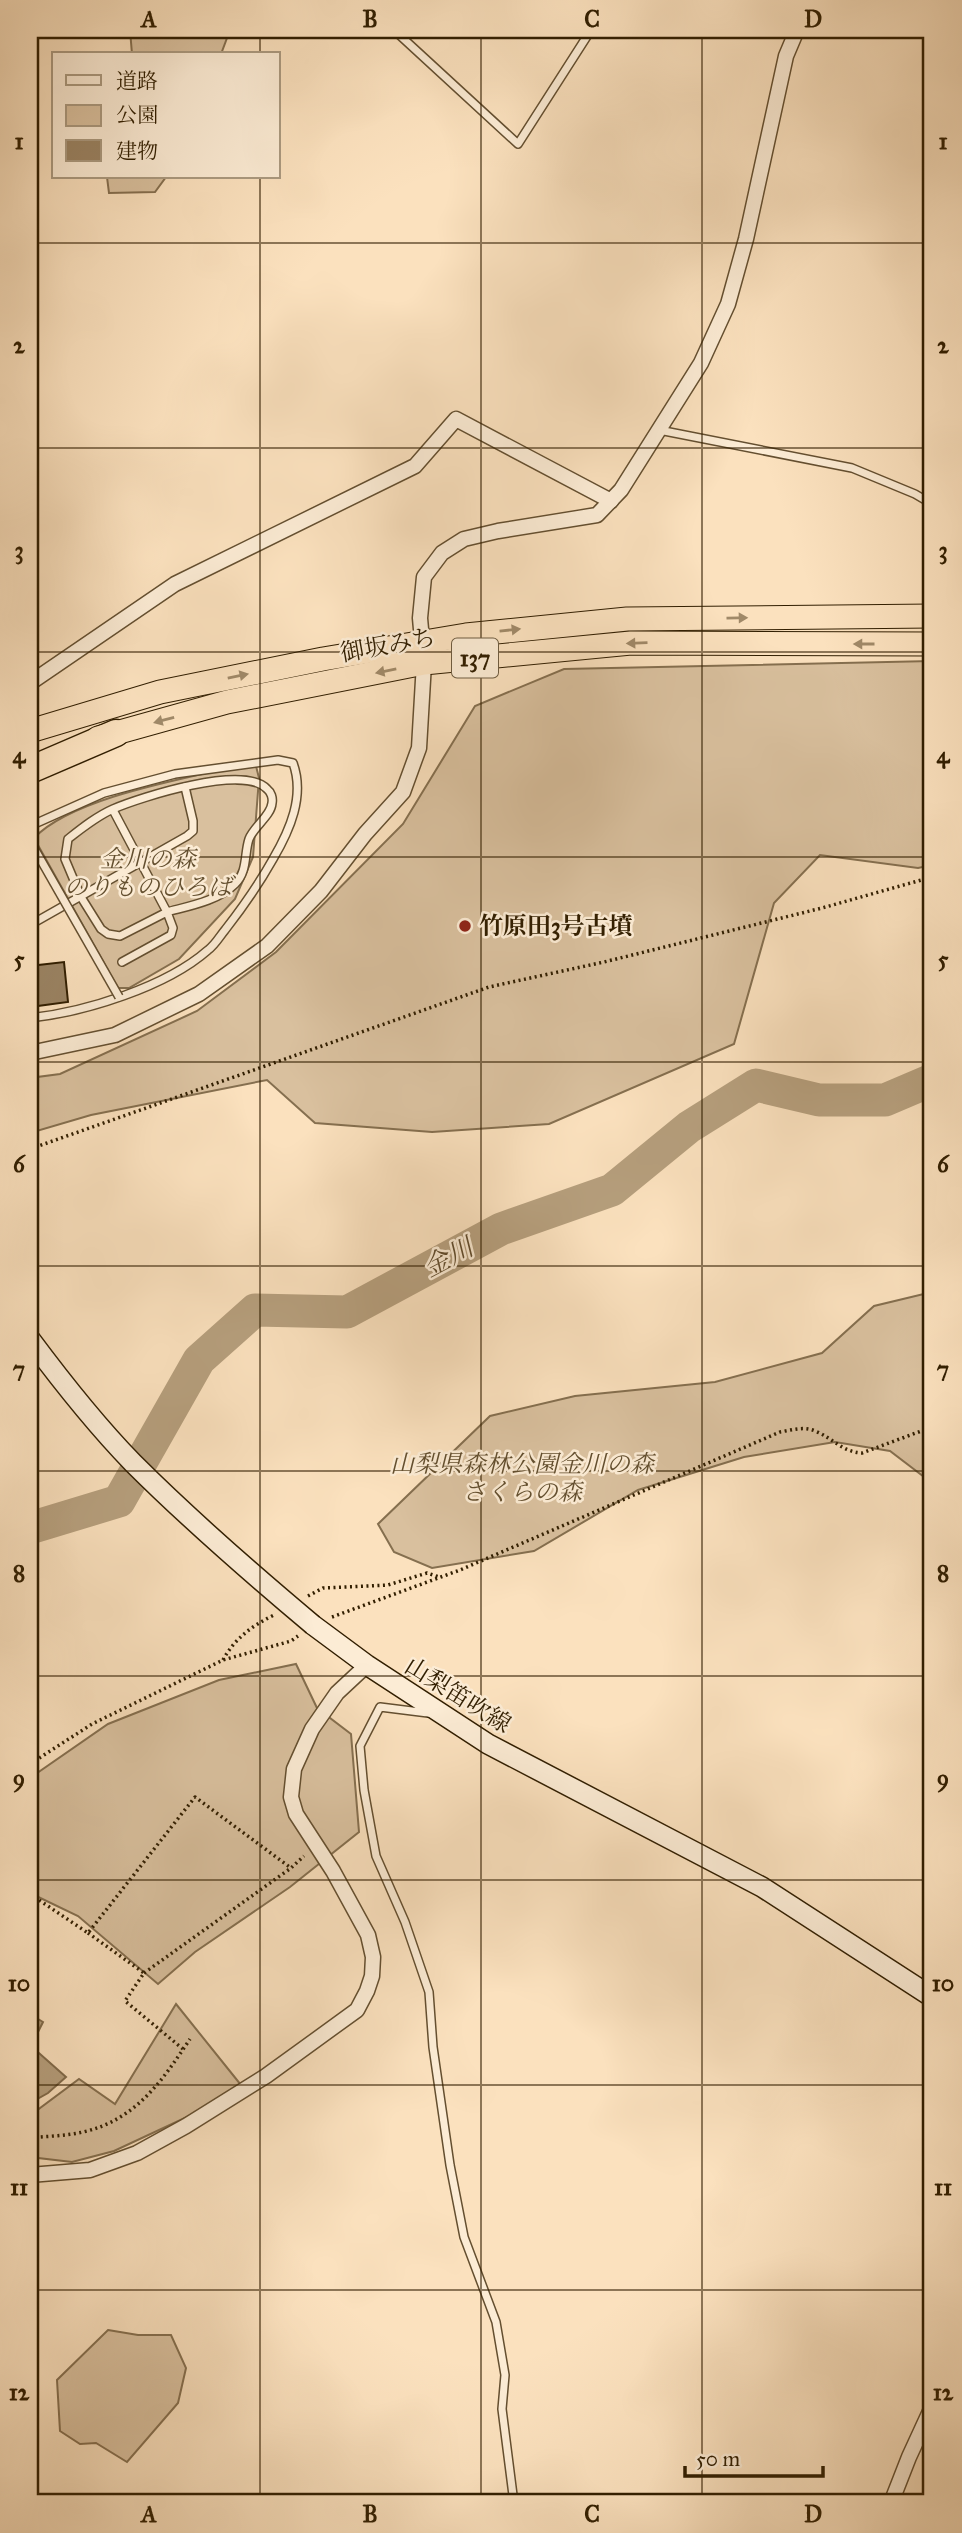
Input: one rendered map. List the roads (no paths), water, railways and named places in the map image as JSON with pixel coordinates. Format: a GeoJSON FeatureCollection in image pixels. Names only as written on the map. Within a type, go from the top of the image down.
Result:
{"type":"FeatureCollection","features":[{"type":"Feature","properties":{"kind":"highway","name":"御坂みち"},"geometry":{"type":"LineString","coordinates":[[30,760],[228,702],[423,652],[466,635],[627,619],[932,616]]}},
{"type":"Feature","properties":{"kind":"highway","name":"御坂みち"},"geometry":{"type":"LineString","coordinates":[[30,731],[160,692],[323,659],[631,643],[932,644]]}},
{"type":"Feature","properties":{"kind":"highway"},"geometry":{"type":"LineString","coordinates":[[30,770],[116,733]]}},
{"type":"Feature","properties":{"kind":"main road","name":"山梨笛吹線"},"geometry":{"type":"LineString","coordinates":[[30,1339],[131,1460],[183,1511],[313,1625],[367,1665],[488,1745],[762,1886],[932,1997]]}},
{"type":"Feature","properties":{"kind":"street"},"geometry":{"type":"LineString","coordinates":[[30,1053],[115,1035],[199,994],[267,946],[321,891],[365,834],[403,792],[419,748],[423,652],[420,618],[424,577],[442,553],[464,540],[498,531],[597,515],[621,490],[701,363],[728,304],[747,239],[786,56],[797,30]]}},
{"type":"Feature","properties":{"kind":"street"},"geometry":{"type":"LineString","coordinates":[[30,683],[40,679],[175,583],[415,466],[456,419],[611,500]]}},
{"type":"Feature","properties":{"kind":"street"},"geometry":{"type":"LineString","coordinates":[[30,2175],[90,2170],[137,2153],[266,2076],[358,2010],[372,1976],[373,1957],[368,1934],[296,1814],[291,1797],[294,1769],[312,1730],[337,1693],[367,1665]]}},
{"type":"Feature","properties":{"kind":"street"},"geometry":{"type":"LineString","coordinates":[[891,2503],[908,2457],[932,2407]]}},
{"type":"Feature","properties":{"kind":"lane"},"geometry":{"type":"LineString","coordinates":[[394,30],[518,144],[591,30]]}},
{"type":"Feature","properties":{"kind":"lane"},"geometry":{"type":"LineString","coordinates":[[659,430],[852,468],[915,494],[932,504]]}},
{"type":"Feature","properties":{"kind":"lane"},"geometry":{"type":"LineString","coordinates":[[30,826],[104,793],[175,774],[278,760],[293,763],[298,777],[298,791],[288,833],[253,894],[209,950],[173,974],[119,997],[74,1011],[30,1018]]}},
{"type":"Feature","properties":{"kind":"lane"},"geometry":{"type":"LineString","coordinates":[[248,780],[269,790],[273,801],[271,808],[250,836],[245,867],[234,885],[195,905],[167,912],[120,936],[108,934],[101,929],[81,897],[65,859],[68,839],[113,810],[185,787],[200,782],[248,780]]}},
{"type":"Feature","properties":{"kind":"lane"},"geometry":{"type":"LineString","coordinates":[[30,925],[193,831],[185,787]]}},
{"type":"Feature","properties":{"kind":"lane"},"geometry":{"type":"LineString","coordinates":[[113,810],[173,928],[171,935],[122,962]]}},
{"type":"Feature","properties":{"kind":"lane"},"geometry":{"type":"LineString","coordinates":[[30,841],[119,997]]}},
{"type":"Feature","properties":{"kind":"lane"},"geometry":{"type":"LineString","coordinates":[[439,1714],[380,1707],[360,1746],[364,1790],[376,1856],[405,1922],[429,1992],[433,2047],[450,2165],[464,2237],[496,2322],[505,2375],[502,2409],[514,2503]]}},
{"type":"Feature","properties":{"kind":"waterway","name":"金川"},"geometry":{"type":"LineString","coordinates":[[30,1528],[119,1501],[199,1360],[255,1310],[347,1312],[501,1229],[612,1190],[689,1127],[756,1085],[819,1100],[885,1100],[932,1080]]}},
{"type":"Feature","properties":{"kind":"place","name":"竹原田3号古墳"},"geometry":{"type":"Point","coordinates":[465,926]}},
{"type":"Feature","properties":{"kind":"park label","name":"金川の森 のりものひろば"},"geometry":{"type":"Point","coordinates":[148,873]}},
{"type":"Feature","properties":{"kind":"park label","name":"山梨県森林公園金川の森 さくらの森"},"geometry":{"type":"Point","coordinates":[522,1478]}}]}
